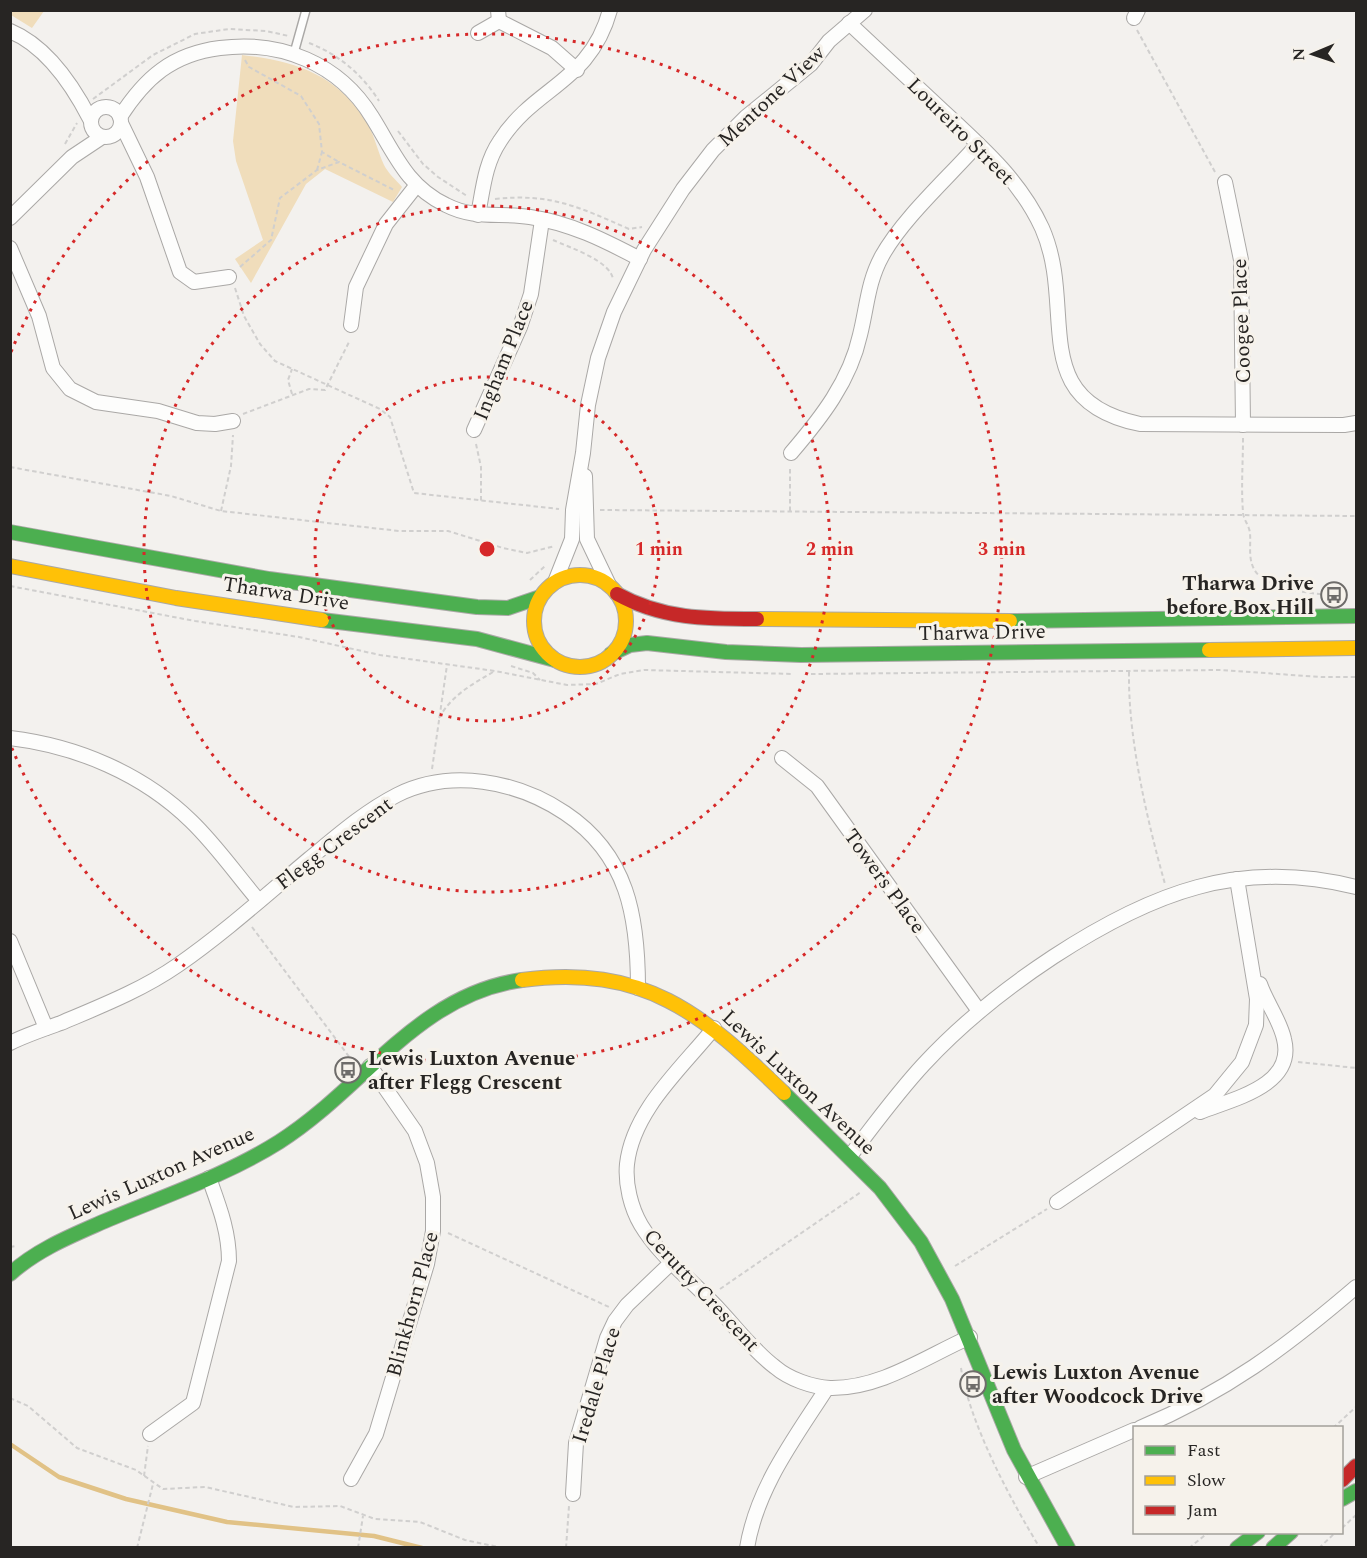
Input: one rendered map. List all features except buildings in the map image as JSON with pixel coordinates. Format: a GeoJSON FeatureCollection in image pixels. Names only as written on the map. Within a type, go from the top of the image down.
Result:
{"type":"FeatureCollection","features":[{"type":"Feature","properties":{"kind":"main road","name":"Tharwa Drive"},"geometry":{"type":"LineString","coordinates":[[10,532],[269,579],[477,607],[508,608],[540,597]]}},
{"type":"Feature","properties":{"kind":"main road","name":"Tharwa Drive"},"geometry":{"type":"LineString","coordinates":[[10,566],[173,597],[307,618],[506,643],[555,660]]}},
{"type":"Feature","properties":{"kind":"main road"},"geometry":{"type":"LineString","coordinates":[[582,575],[596,578],[613,590],[624,609],[626,625],[621,641],[611,654],[599,663],[585,667],[569,666],[555,660],[537,639],[534,625],[535,611],[540,597],[555,582],[568,576],[582,575]]}},
{"type":"Feature","properties":{"kind":"main road","name":"Tharwa Drive"},"geometry":{"type":"LineString","coordinates":[[613,590],[639,606],[660,613],[718,619],[998,621],[1356,616]]}},
{"type":"Feature","properties":{"kind":"main road","name":"Tharwa Drive"},"geometry":{"type":"LineString","coordinates":[[611,654],[630,645],[648,642],[726,652],[801,655],[1356,648]]}},
{"type":"Feature","properties":{"kind":"main road","name":"Lewis Luxton Avenue"},"geometry":{"type":"LineString","coordinates":[[12,1268],[63,1239],[209,1178],[264,1152],[301,1128],[419,1022],[449,1004],[482,990],[517,981],[553,977],[589,978],[638,988],[680,1006],[714,1028],[850,1156],[888,1197],[921,1241],[970,1337],[1026,1477],[1068,1548]]}},
{"type":"Feature","properties":{"kind":"main road"},"geometry":{"type":"LineString","coordinates":[[1343,1478],[1356,1466]]}},
{"type":"Feature","properties":{"kind":"main road"},"geometry":{"type":"LineString","coordinates":[[1237,1548],[1257,1534]]}},
{"type":"Feature","properties":{"kind":"main road"},"geometry":{"type":"LineString","coordinates":[[1273,1548],[1290,1534]]}},
{"type":"Feature","properties":{"kind":"street"},"geometry":{"type":"LineString","coordinates":[[478,215],[487,166],[506,132],[524,112],[577,70],[601,37],[610,10]]}},
{"type":"Feature","properties":{"kind":"street","name":"Mentone View"},"geometry":{"type":"LineString","coordinates":[[555,582],[572,539],[580,510],[588,405],[598,358],[614,312],[640,259],[683,189],[713,150],[746,117],[811,64],[829,41],[865,10]]}},
{"type":"Feature","properties":{"kind":"street"},"geometry":{"type":"LineString","coordinates":[[478,33],[498,16],[552,48],[577,70]]}},
{"type":"Feature","properties":{"kind":"street","name":"Loureiro Street"},"geometry":{"type":"LineString","coordinates":[[849,23],[978,144],[1015,183],[1042,229],[1056,280],[1062,360],[1068,379],[1080,396],[1096,410],[1117,419],[1140,424],[1356,423]]}},
{"type":"Feature","properties":{"kind":"street"},"geometry":{"type":"LineString","coordinates":[[10,31],[24,37],[39,49],[91,109],[93,131],[134,153]]}},
{"type":"Feature","properties":{"kind":"street"},"geometry":{"type":"LineString","coordinates":[[10,218],[67,152],[91,109],[138,89],[171,64],[199,53],[247,45],[294,53],[330,72],[356,95],[372,116],[404,173],[416,186],[445,205],[478,215],[514,215],[569,224],[640,259]]}},
{"type":"Feature","properties":{"kind":"street"},"geometry":{"type":"LineString","coordinates":[[67,152],[116,134],[120,120],[138,89]]}},
{"type":"Feature","properties":{"kind":"street"},"geometry":{"type":"LineString","coordinates":[[91,109],[116,110],[147,177],[180,272],[194,282],[229,277]]}},
{"type":"Feature","properties":{"kind":"street"},"geometry":{"type":"LineString","coordinates":[[791,453],[825,414],[847,371],[860,337],[871,279],[883,255],[899,232],[978,144]]}},
{"type":"Feature","properties":{"kind":"street","name":"Coogee Place"},"geometry":{"type":"LineString","coordinates":[[1225,182],[1241,260],[1243,425]]}},
{"type":"Feature","properties":{"kind":"street"},"geometry":{"type":"LineString","coordinates":[[351,325],[356,287],[386,224],[416,186]]}},
{"type":"Feature","properties":{"kind":"street","name":"Ingham Place"},"geometry":{"type":"LineString","coordinates":[[474,430],[520,327],[531,294],[542,220]]}},
{"type":"Feature","properties":{"kind":"street"},"geometry":{"type":"LineString","coordinates":[[10,248],[39,316],[53,369],[70,389],[96,402],[158,411],[197,423],[215,424],[232,421]]}},
{"type":"Feature","properties":{"kind":"street","name":"Mentone View"},"geometry":{"type":"LineString","coordinates":[[580,510],[587,539],[613,590]]}},
{"type":"Feature","properties":{"kind":"street"},"geometry":{"type":"LineString","coordinates":[[10,738],[49,744],[89,756],[126,773],[160,795],[202,833],[259,901]]}},
{"type":"Feature","properties":{"kind":"street","name":"Towers Place"},"geometry":{"type":"LineString","coordinates":[[782,758],[817,786],[979,1011]]}},
{"type":"Feature","properties":{"kind":"street","name":"Flegg Crescent"},"geometry":{"type":"LineString","coordinates":[[10,1044],[140,988],[177,965],[357,820],[398,794],[432,784],[465,781],[516,787],[547,801],[587,830],[612,861],[632,907],[638,949],[638,988]]}},
{"type":"Feature","properties":{"kind":"street"},"geometry":{"type":"LineString","coordinates":[[850,1156],[893,1099],[925,1062],[979,1011],[1021,978],[1098,928],[1168,895],[1238,879],[1278,877],[1326,880],[1356,887]]}},
{"type":"Feature","properties":{"kind":"street"},"geometry":{"type":"LineString","coordinates":[[1057,1202],[1215,1095],[1242,1062],[1252,1038],[1257,1008],[1238,879]]}},
{"type":"Feature","properties":{"kind":"street"},"geometry":{"type":"LineString","coordinates":[[10,941],[46,1028]]}},
{"type":"Feature","properties":{"kind":"street"},"geometry":{"type":"LineString","coordinates":[[1164,1131],[1192,1115],[1258,1090],[1272,1080],[1284,1060],[1286,1053],[1284,1038],[1260,986],[1248,942]]}},
{"type":"Feature","properties":{"kind":"street","name":"Cerutty Crescent"},"geometry":{"type":"LineString","coordinates":[[714,1028],[651,1104],[637,1127],[627,1165],[628,1191],[636,1215],[653,1241],[775,1367],[804,1383],[827,1388],[874,1382],[970,1337]]}},
{"type":"Feature","properties":{"kind":"street","name":"Blinkhorn Place"},"geometry":{"type":"LineString","coordinates":[[351,1479],[376,1434],[427,1264],[433,1231],[434,1197],[427,1163],[415,1131],[370,1066]]}},
{"type":"Feature","properties":{"kind":"street"},"geometry":{"type":"LineString","coordinates":[[150,1434],[193,1403],[229,1261],[229,1240],[209,1178]]}},
{"type":"Feature","properties":{"kind":"street","name":"Iredale Place"},"geometry":{"type":"LineString","coordinates":[[573,1494],[576,1443],[607,1338],[620,1314],[672,1262]]}},
{"type":"Feature","properties":{"kind":"street"},"geometry":{"type":"LineString","coordinates":[[1144,1426],[1199,1401],[1250,1372],[1296,1338],[1356,1287]]}},
{"type":"Feature","properties":{"kind":"street"},"geometry":{"type":"LineString","coordinates":[[747,1548],[760,1500],[776,1469],[827,1388]]}},
{"type":"Feature","properties":{"kind":"street"},"geometry":{"type":"LineString","coordinates":[[1026,1477],[1133,1430]]}},
{"type":"Feature","properties":{"kind":"lane"},"geometry":{"type":"LineString","coordinates":[[294,53],[306,10]]}},
{"type":"Feature","properties":{"kind":"path"},"geometry":{"type":"LineString","coordinates":[[67,152],[77,123],[75,114],[91,109],[153,55],[174,43],[212,30],[250,30],[285,34],[322,48],[353,69],[384,109]]}},
{"type":"Feature","properties":{"kind":"path"},"geometry":{"type":"LineString","coordinates":[[250,30],[244,61],[249,67],[302,96],[319,124],[322,152],[317,170]]}},
{"type":"Feature","properties":{"kind":"path"},"geometry":{"type":"LineString","coordinates":[[1140,40],[1195,134],[1212,168],[1225,182]]}},
{"type":"Feature","properties":{"kind":"path"},"geometry":{"type":"LineString","coordinates":[[395,126],[423,164],[468,198],[492,201],[519,196],[553,199],[629,229],[639,229],[646,224]]}},
{"type":"Feature","properties":{"kind":"path"},"geometry":{"type":"LineString","coordinates":[[322,152],[406,199]]}},
{"type":"Feature","properties":{"kind":"path"},"geometry":{"type":"LineString","coordinates":[[339,162],[317,170],[280,198],[272,240],[229,277],[238,294],[244,316],[260,344],[275,361],[380,410],[390,417],[414,493],[548,509],[580,510],[1356,516]]}},
{"type":"Feature","properties":{"kind":"path"},"geometry":{"type":"LineString","coordinates":[[540,235],[592,258],[609,270],[613,284]]}},
{"type":"Feature","properties":{"kind":"path"},"geometry":{"type":"LineString","coordinates":[[221,511],[232,454],[232,421],[251,409],[271,404],[292,394],[309,389],[325,390],[329,386],[341,354],[350,345],[351,325]]}},
{"type":"Feature","properties":{"kind":"path"},"geometry":{"type":"LineString","coordinates":[[292,369],[288,380],[292,394]]}},
{"type":"Feature","properties":{"kind":"path"},"geometry":{"type":"LineString","coordinates":[[1243,425],[1243,515],[1250,531],[1250,554],[1257,574],[1291,590],[1312,595],[1339,595]]}},
{"type":"Feature","properties":{"kind":"path"},"geometry":{"type":"LineString","coordinates":[[474,430],[481,467],[481,501]]}},
{"type":"Feature","properties":{"kind":"path"},"geometry":{"type":"LineString","coordinates":[[790,511],[791,453]]}},
{"type":"Feature","properties":{"kind":"path"},"geometry":{"type":"LineString","coordinates":[[10,467],[171,496],[221,511],[399,531],[448,531],[527,553],[543,551],[560,544],[554,554]]}},
{"type":"Feature","properties":{"kind":"path"},"geometry":{"type":"LineString","coordinates":[[527,583],[540,573],[547,563]]}},
{"type":"Feature","properties":{"kind":"path"},"geometry":{"type":"LineString","coordinates":[[432,784],[438,720],[447,665]]}},
{"type":"Feature","properties":{"kind":"path"},"geometry":{"type":"LineString","coordinates":[[438,720],[448,702],[495,671]]}},
{"type":"Feature","properties":{"kind":"path"},"geometry":{"type":"LineString","coordinates":[[1129,672],[1128,704],[1136,750],[1168,895]]}},
{"type":"Feature","properties":{"kind":"path"},"geometry":{"type":"LineString","coordinates":[[243,914],[354,1064]]}},
{"type":"Feature","properties":{"kind":"path"},"geometry":{"type":"LineString","coordinates":[[1284,1060],[1356,1068]]}},
{"type":"Feature","properties":{"kind":"path"},"geometry":{"type":"LineString","coordinates":[[708,1298],[864,1189]]}},
{"type":"Feature","properties":{"kind":"path"},"geometry":{"type":"LineString","coordinates":[[950,1269],[1042,1214],[1057,1202]]}},
{"type":"Feature","properties":{"kind":"path"},"geometry":{"type":"LineString","coordinates":[[433,1231],[457,1236],[586,1295],[620,1314]]}},
{"type":"Feature","properties":{"kind":"path"},"geometry":{"type":"LineString","coordinates":[[955,1344],[959,1355],[963,1385],[990,1453],[1041,1548]]}},
{"type":"Feature","properties":{"kind":"path"},"geometry":{"type":"LineString","coordinates":[[10,1398],[28,1406],[77,1448],[113,1460],[163,1489],[205,1487],[294,1508],[340,1506],[375,1519],[420,1522],[465,1539],[503,1548]]}},
{"type":"Feature","properties":{"kind":"path"},"geometry":{"type":"LineString","coordinates":[[1335,1426],[1356,1407]]}},
{"type":"Feature","properties":{"kind":"path"},"geometry":{"type":"LineString","coordinates":[[144,1476],[150,1434]]}},
{"type":"Feature","properties":{"kind":"path"},"geometry":{"type":"LineString","coordinates":[[137,1548],[153,1484]]}},
{"type":"Feature","properties":{"kind":"path"},"geometry":{"type":"LineString","coordinates":[[566,1548],[567,1512],[573,1494]]}},
{"type":"Feature","properties":{"kind":"path"},"geometry":{"type":"LineString","coordinates":[[1343,1526],[1356,1515]]}},
{"type":"Feature","properties":{"kind":"path"},"geometry":{"type":"LineString","coordinates":[[358,1548],[363,1516]]}},
{"type":"Feature","properties":{"kind":"path"},"geometry":{"type":"LineString","coordinates":[[1189,1548],[1208,1534]]}},
{"type":"Feature","properties":{"kind":"path"},"geometry":{"type":"LineString","coordinates":[[1319,1548],[1335,1534]]}},
{"type":"Feature","properties":{"kind":"path"},"geometry":{"type":"LineString","coordinates":[[541,1548],[559,1548]]}},
{"type":"Feature","properties":{"kind":"shaded area"},"geometry":{"type":"Polygon","coordinates":[[[10,11],[44,11],[32,28],[11,15],[10,11]]]}},
{"type":"Feature","properties":{"kind":"shaded area"},"geometry":{"type":"Polygon","coordinates":[[[242,55],[295,66],[326,80],[339,90],[364,118],[384,165],[402,187],[393,202],[325,169],[306,184],[251,283],[235,259],[263,240],[236,161],[233,141],[242,55]]]}},
{"type":"Feature","properties":{"kind":"waterway"},"geometry":{"type":"LineString","coordinates":[[10,1444],[59,1477],[126,1499],[227,1522],[374,1536],[422,1548]]}},
{"type":"Feature","properties":{"kind":"traffic: fast"},"geometry":{"type":"LineString","coordinates":[[10,532],[269,579],[477,607],[508,608],[540,597]]}},
{"type":"Feature","properties":{"kind":"traffic: fast"},"geometry":{"type":"LineString","coordinates":[[1010,621],[1356,616]]}},
{"type":"Feature","properties":{"kind":"traffic: fast"},"geometry":{"type":"LineString","coordinates":[[322,620],[477,639],[555,660]]}},
{"type":"Feature","properties":{"kind":"traffic: fast"},"geometry":{"type":"LineString","coordinates":[[611,654],[630,645],[647,643],[726,652],[801,655],[1209,650]]}},
{"type":"Feature","properties":{"kind":"traffic: fast"},"geometry":{"type":"LineString","coordinates":[[10,1274],[43,1250],[67,1238],[194,1185],[279,1142],[338,1096],[422,1023],[452,1004],[485,989],[522,980]]}},
{"type":"Feature","properties":{"kind":"traffic: fast"},"geometry":{"type":"LineString","coordinates":[[784,1093],[880,1188],[921,1242],[952,1299],[1014,1450],[1068,1548]]}},
{"type":"Feature","properties":{"kind":"traffic: fast"},"geometry":{"type":"LineString","coordinates":[[1343,1498],[1356,1491]]}},
{"type":"Feature","properties":{"kind":"traffic: fast"},"geometry":{"type":"LineString","coordinates":[[1237,1548],[1255,1534]]}},
{"type":"Feature","properties":{"kind":"traffic: fast"},"geometry":{"type":"LineString","coordinates":[[1273,1548],[1289,1534]]}},
{"type":"Feature","properties":{"kind":"traffic: slow"},"geometry":{"type":"LineString","coordinates":[[10,566],[176,598],[322,620]]}},
{"type":"Feature","properties":{"kind":"traffic: slow"},"geometry":{"type":"LineString","coordinates":[[580,575],[597,579],[612,589],[622,604],[626,621],[622,638],[612,653],[597,663],[580,667],[563,663],[548,653],[538,638],[534,621],[538,604],[548,589],[563,579],[580,575]]}},
{"type":"Feature","properties":{"kind":"traffic: slow"},"geometry":{"type":"LineString","coordinates":[[757,619],[1010,621]]}},
{"type":"Feature","properties":{"kind":"traffic: slow"},"geometry":{"type":"LineString","coordinates":[[1209,650],[1356,648]]}},
{"type":"Feature","properties":{"kind":"traffic: slow"},"geometry":{"type":"LineString","coordinates":[[522,980],[565,977],[603,980],[637,988],[668,1001],[726,1039],[784,1093]]}},
{"type":"Feature","properties":{"kind":"traffic: jam"},"geometry":{"type":"LineString","coordinates":[[617,594],[668,613],[702,618],[757,619]]}},
{"type":"Feature","properties":{"kind":"traffic: jam"},"geometry":{"type":"LineString","coordinates":[[1343,1479],[1356,1466]]}},
{"type":"Feature","properties":{"kind":"place","name":"Tharwa Drive before Box Hill"},"geometry":{"type":"Point","coordinates":[1334,595]}},
{"type":"Feature","properties":{"kind":"place","name":"Lewis Luxton Avenue after Flegg Crescent"},"geometry":{"type":"Point","coordinates":[348,1070]}},
{"type":"Feature","properties":{"kind":"place","name":"Lewis Luxton Avenue after Woodcock Drive"},"geometry":{"type":"Point","coordinates":[973,1384]}}]}
